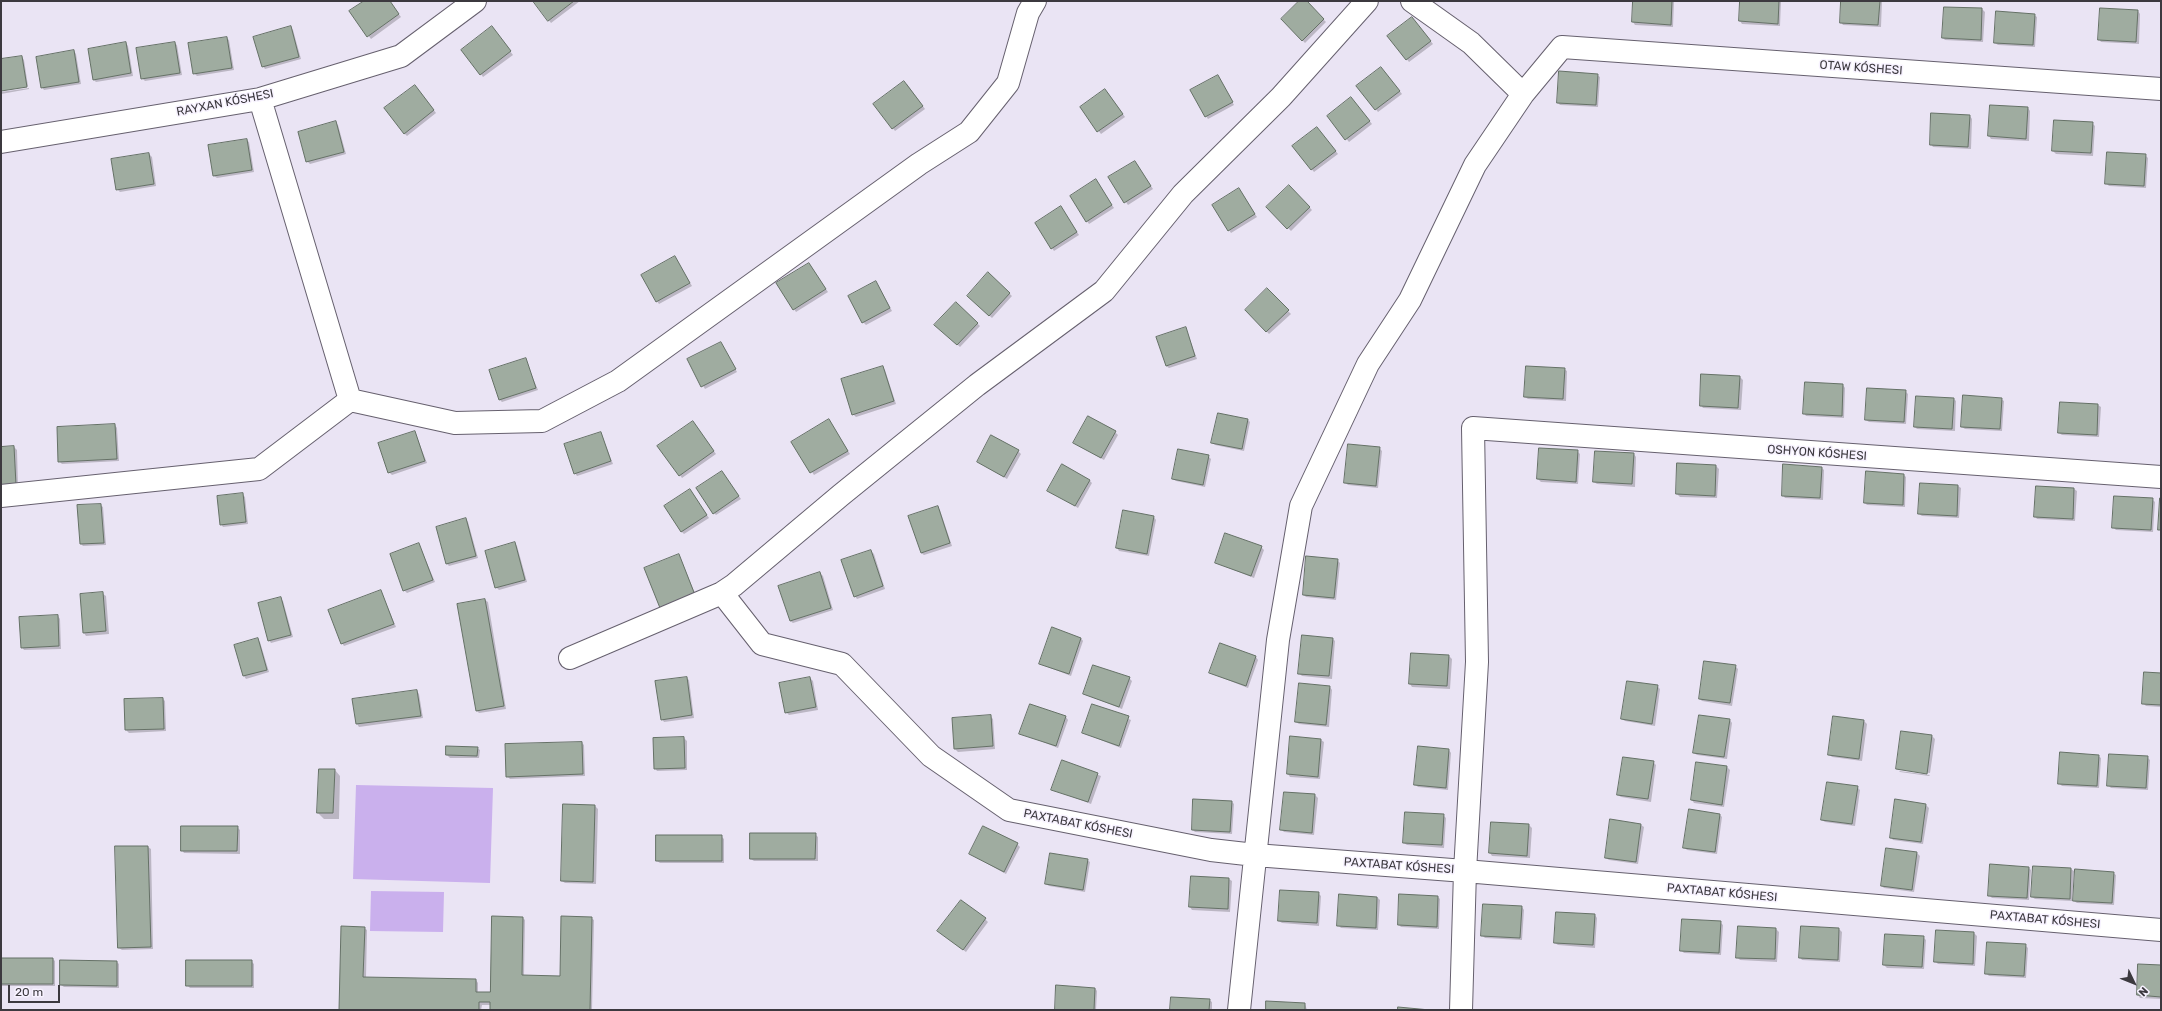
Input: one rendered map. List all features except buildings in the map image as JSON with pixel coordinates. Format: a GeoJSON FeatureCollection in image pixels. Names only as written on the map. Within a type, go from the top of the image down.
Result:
{"type":"FeatureCollection","features":[{"type":"Feature","properties":{"kind":"street","name":"RAYXAN KÓSHESI"},"geometry":{"type":"LineString","coordinates":[[1,142],[260,99],[401,56],[475,1]]}},
{"type":"Feature","properties":{"kind":"street"},"geometry":{"type":"LineString","coordinates":[[1,496],[260,469],[350,400],[455,423],[542,421],[618,381],[919,164],[968,132],[1008,83],[1028,13],[1035,1]]}},
{"type":"Feature","properties":{"kind":"street"},"geometry":{"type":"LineString","coordinates":[[570,658],[722,593],[971,390],[1104,291],[1183,194],[1281,97],[1367,1]]}},
{"type":"Feature","properties":{"kind":"street"},"geometry":{"type":"LineString","coordinates":[[1239,1010],[1278,640],[1301,506],[1368,364],[1410,300],[1475,165],[1523,94],[1471,43],[1412,1]]}},
{"type":"Feature","properties":{"kind":"street","name":"OTAW KÓSHESI"},"geometry":{"type":"LineString","coordinates":[[1523,94],[1562,47],[2161,89]]}},
{"type":"Feature","properties":{"kind":"street"},"geometry":{"type":"LineString","coordinates":[[260,99],[350,400]]}},
{"type":"Feature","properties":{"kind":"street","name":"OSHYON KÓSHESI"},"geometry":{"type":"LineString","coordinates":[[1464,871],[1477,662],[1473,428],[2161,477]]}},
{"type":"Feature","properties":{"kind":"street","name":"PAXTABAT KÓSHESI"},"geometry":{"type":"LineString","coordinates":[[722,593],[762,644],[842,664],[931,756],[1009,810],[1211,850],[1255,855],[1464,871],[2161,930]]}},
{"type":"Feature","properties":{"kind":"street"},"geometry":{"type":"LineString","coordinates":[[1461,1010],[1464,871]]}},
{"type":"Feature","properties":{"kind":"shaded area"},"geometry":{"type":"Polygon","coordinates":[[[356,785],[493,788],[490,883],[353,879],[356,785]]]}},
{"type":"Feature","properties":{"kind":"shaded area"},"geometry":{"type":"Polygon","coordinates":[[[371,891],[444,892],[443,932],[370,931],[371,891]]]}}]}
